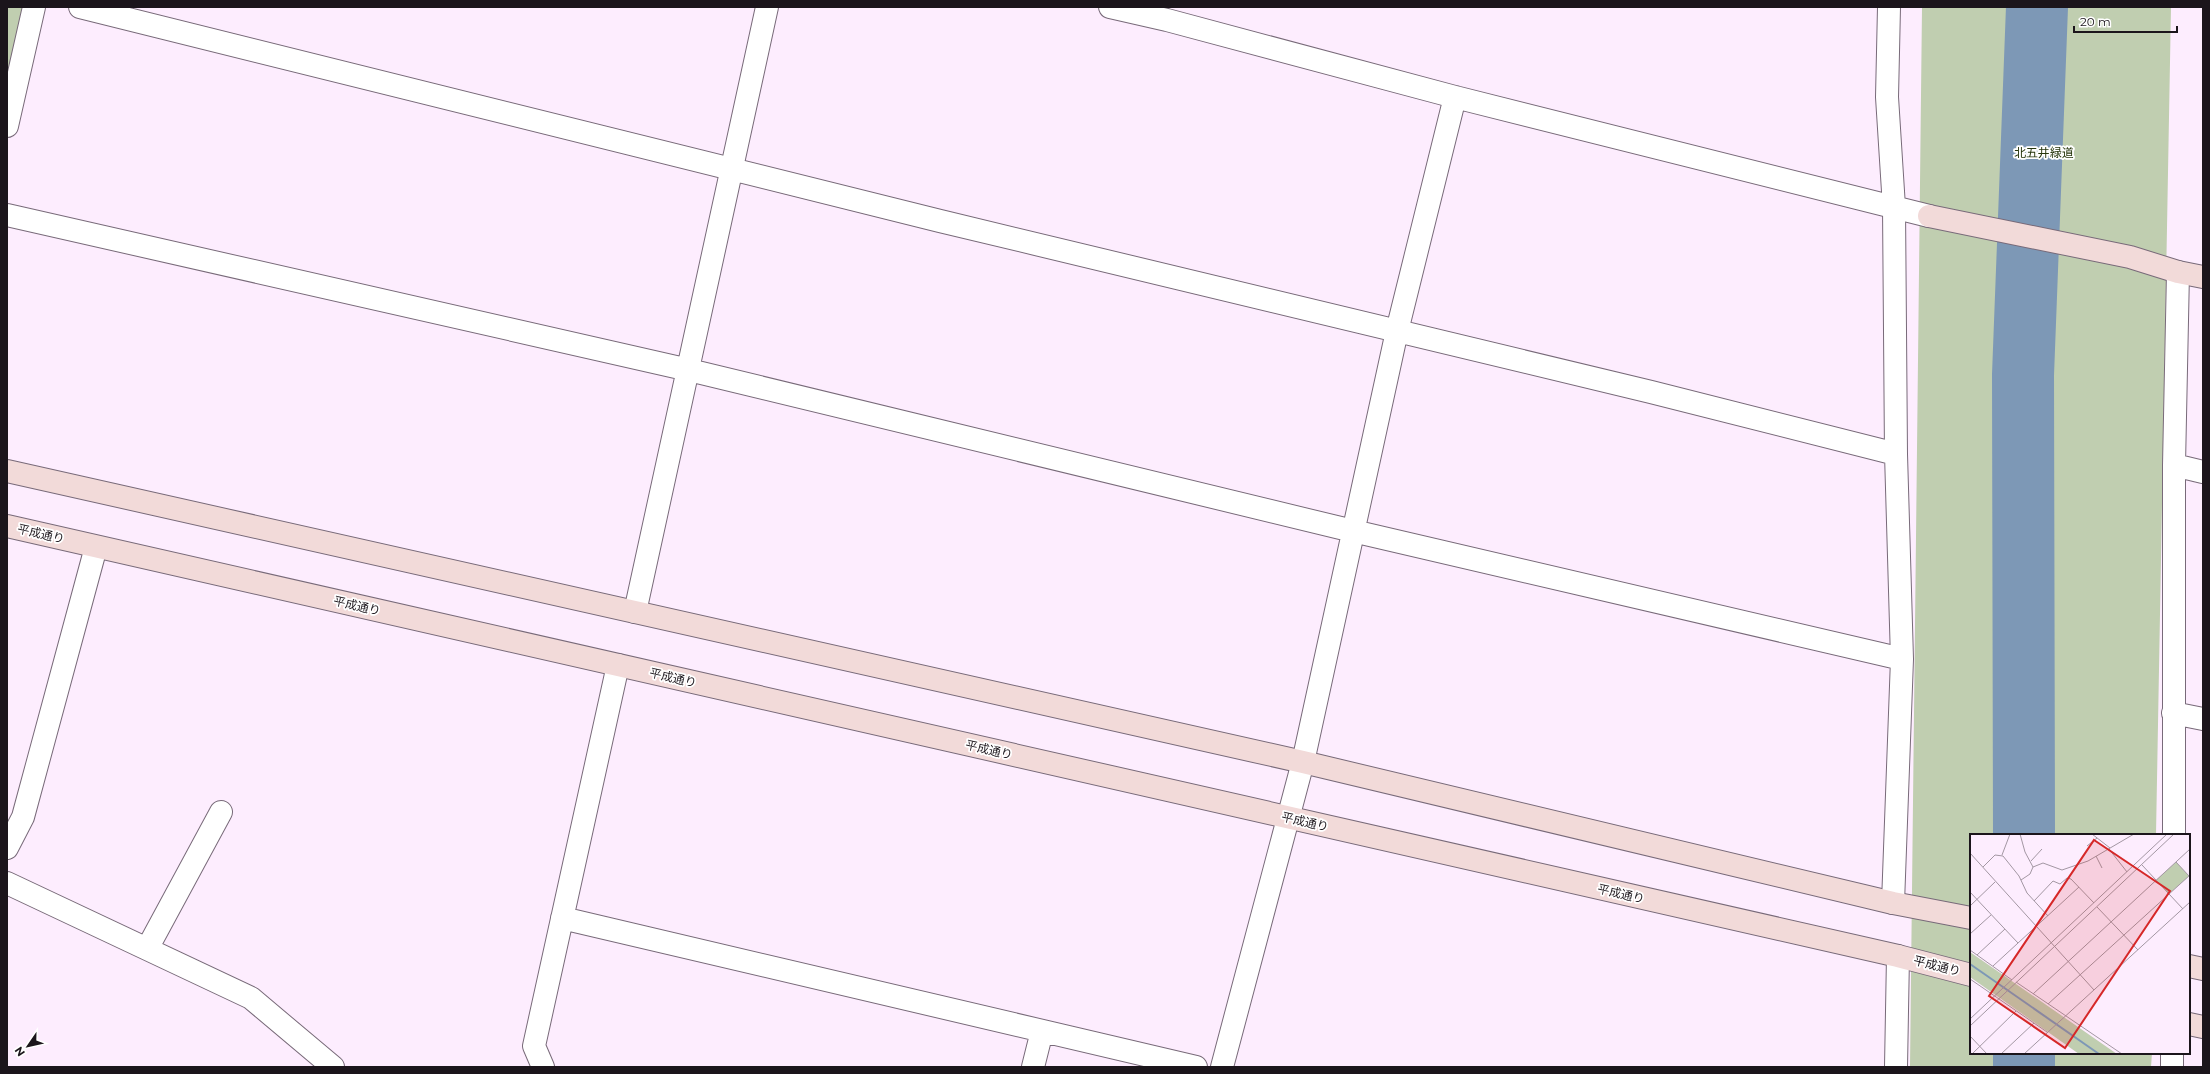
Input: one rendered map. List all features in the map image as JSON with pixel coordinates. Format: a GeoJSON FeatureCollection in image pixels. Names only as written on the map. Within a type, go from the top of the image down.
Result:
{"type":"FeatureCollection","features":[{"type":"Feature","properties":{"kind":"street"},"geometry":{"type":"LineString","coordinates":[[7,126],[34,7]]}},
{"type":"Feature","properties":{"kind":"street"},"geometry":{"type":"LineString","coordinates":[[80,7],[1397,332],[1651,392],[1896,454]]}},
{"type":"Feature","properties":{"kind":"street"},"geometry":{"type":"LineString","coordinates":[[635,612],[767,7]]}},
{"type":"Feature","properties":{"kind":"street"},"geometry":{"type":"LineString","coordinates":[[1110,7],[1167,20],[1455,97],[1929,216],[2130,257],[2178,272],[2203,276]]}},
{"type":"Feature","properties":{"kind":"street"},"geometry":{"type":"LineString","coordinates":[[1889,7],[1887,97],[1894,207],[1896,454],[1902,659],[1893,903]]}},
{"type":"Feature","properties":{"kind":"street"},"geometry":{"type":"LineString","coordinates":[[1222,1067],[1302,762],[1397,332],[1455,97]]}},
{"type":"Feature","properties":{"kind":"street"},"geometry":{"type":"LineString","coordinates":[[7,215],[689,370],[1353,531],[1902,659]]}},
{"type":"Feature","properties":{"kind":"street"},"geometry":{"type":"LineString","coordinates":[[2174,834],[2174,465],[2178,272]]}},
{"type":"Feature","properties":{"kind":"street"},"geometry":{"type":"LineString","coordinates":[[2174,465],[2203,472]]}},
{"type":"Feature","properties":{"kind":"street"},"geometry":{"type":"LineString","coordinates":[[7,471],[1302,762],[1893,903],[1970,918]]}},
{"type":"Feature","properties":{"kind":"street","name":"平成通り"},"geometry":{"type":"LineString","coordinates":[[7,526],[1898,956],[1939,968],[1970,975]]}},
{"type":"Feature","properties":{"kind":"street"},"geometry":{"type":"LineString","coordinates":[[7,848],[23,817],[96,547]]}},
{"type":"Feature","properties":{"kind":"street"},"geometry":{"type":"LineString","coordinates":[[543,1067],[534,1046],[618,665]]}},
{"type":"Feature","properties":{"kind":"street"},"geometry":{"type":"LineString","coordinates":[[2173,713],[2203,719]]}},
{"type":"Feature","properties":{"kind":"street"},"geometry":{"type":"LineString","coordinates":[[147,949],[221,812]]}},
{"type":"Feature","properties":{"kind":"street"},"geometry":{"type":"LineString","coordinates":[[7,883],[251,998],[334,1067]]}},
{"type":"Feature","properties":{"kind":"street"},"geometry":{"type":"LineString","coordinates":[[562,918],[1196,1067]]}},
{"type":"Feature","properties":{"kind":"street"},"geometry":{"type":"LineString","coordinates":[[1896,1067],[1898,956]]}},
{"type":"Feature","properties":{"kind":"street"},"geometry":{"type":"LineString","coordinates":[[2190,966],[2203,969]]}},
{"type":"Feature","properties":{"kind":"street"},"geometry":{"type":"LineString","coordinates":[[2190,1024],[2203,1027]]}},
{"type":"Feature","properties":{"kind":"street"},"geometry":{"type":"LineString","coordinates":[[1033,1067],[1042,1031]]}},
{"type":"Feature","properties":{"kind":"street"},"geometry":{"type":"LineString","coordinates":[[2172,1054],[2172,1067]]}},
{"type":"Feature","properties":{"kind":"green space"},"geometry":{"type":"Polygon","coordinates":[[[7,7],[34,7],[7,126],[7,7]]]}},
{"type":"Feature","properties":{"kind":"green space","name":"北五井緑道"},"geometry":{"type":"Polygon","coordinates":[[[1922,7],[2171,7],[2156,834],[1970,834],[1970,1054],[2152,1054],[2151,1067],[1910,1067],[1922,7]]]}},
{"type":"Feature","properties":{"kind":"waterway"},"geometry":{"type":"LineString","coordinates":[[2024,834],[2023,375],[2037,7]]}},
{"type":"Feature","properties":{"kind":"waterway"},"geometry":{"type":"LineString","coordinates":[[2024,1054],[2024,1067]]}}]}
